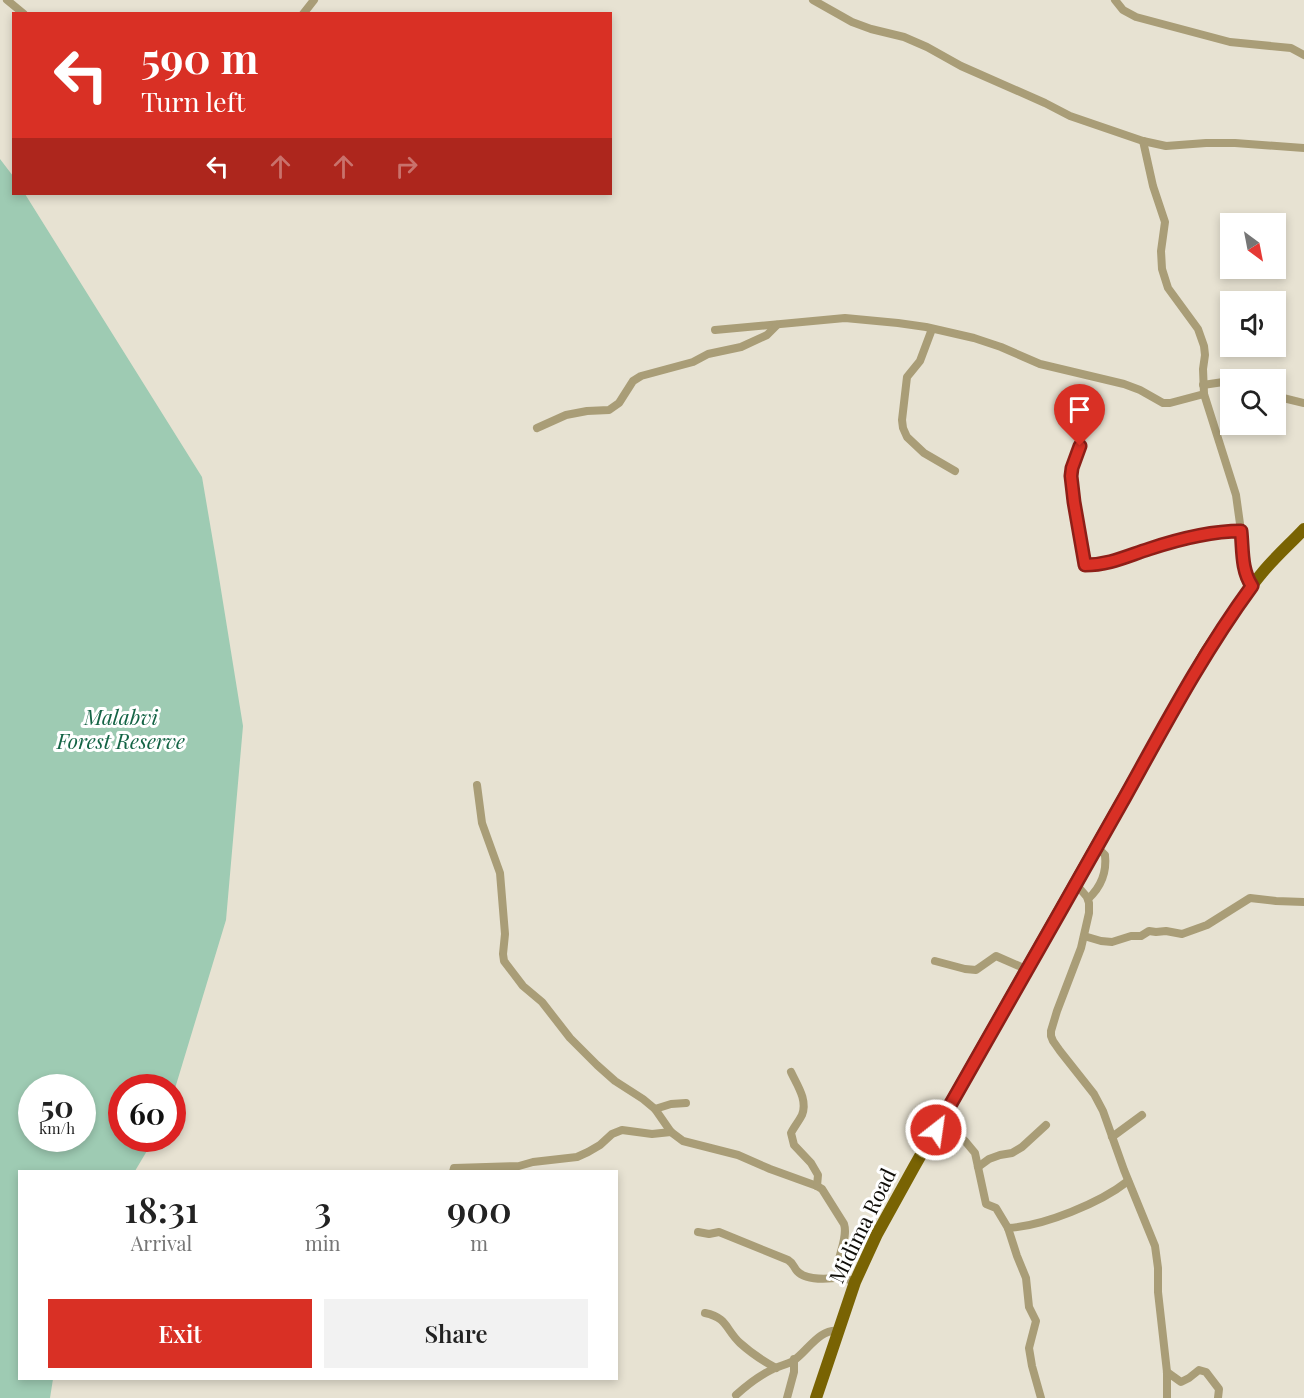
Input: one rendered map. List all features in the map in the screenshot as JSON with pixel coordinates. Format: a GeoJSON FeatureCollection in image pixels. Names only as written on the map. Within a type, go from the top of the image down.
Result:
{"type":"FeatureCollection","features":[{"type":"Feature","properties":{"kind":"main road","name":"Midima Road"},"geometry":{"type":"LineString","coordinates":[[816,1398],[839,1331],[849,1280],[1200,662],[1228,617],[1252,586],[1304,529]]}},
{"type":"Feature","properties":{"kind":"street"},"geometry":{"type":"LineString","coordinates":[[7,0],[22,12]]}},
{"type":"Feature","properties":{"kind":"street"},"geometry":{"type":"LineString","coordinates":[[305,12],[314,0]]}},
{"type":"Feature","properties":{"kind":"street"},"geometry":{"type":"LineString","coordinates":[[813,0],[852,22],[919,44],[1070,116],[1143,141],[1166,146],[1225,143],[1304,148]]}},
{"type":"Feature","properties":{"kind":"street"},"geometry":{"type":"LineString","coordinates":[[1115,0],[1123,10],[1136,17],[1230,42],[1291,48],[1304,56]]}},
{"type":"Feature","properties":{"kind":"street"},"geometry":{"type":"LineString","coordinates":[[1143,141],[1153,186],[1165,222],[1161,251],[1165,281],[1201,336],[1205,355],[1204,394],[1236,495],[1245,574],[1252,586]]}},
{"type":"Feature","properties":{"kind":"street"},"geometry":{"type":"LineString","coordinates":[[716,330],[817,320],[859,319],[897,323],[974,338],[1001,346],[1040,364],[1124,384],[1163,403],[1204,394]]}},
{"type":"Feature","properties":{"kind":"street"},"geometry":{"type":"LineString","coordinates":[[537,428],[566,415],[609,410],[619,403],[633,381],[641,376],[693,362],[708,354],[741,347],[767,335],[777,325]]}},
{"type":"Feature","properties":{"kind":"street"},"geometry":{"type":"LineString","coordinates":[[933,329],[920,361],[908,376],[903,428],[907,437],[924,453],[955,471]]}},
{"type":"Feature","properties":{"kind":"street"},"geometry":{"type":"LineString","coordinates":[[1203,385],[1220,382]]}},
{"type":"Feature","properties":{"kind":"street"},"geometry":{"type":"LineString","coordinates":[[1286,399],[1304,403]]}},
{"type":"Feature","properties":{"kind":"street"},"geometry":{"type":"LineString","coordinates":[[1080,446],[1071,476],[1085,565],[1118,560],[1194,535],[1241,531]]}},
{"type":"Feature","properties":{"kind":"street"},"geometry":{"type":"LineString","coordinates":[[477,785],[482,823],[500,873],[504,914],[504,962],[523,986],[542,1002],[570,1038],[615,1081],[655,1109],[671,1132],[683,1142],[738,1155],[817,1186],[825,1194],[844,1224],[845,1238],[838,1266],[839,1272],[849,1280]]}},
{"type":"Feature","properties":{"kind":"street"},"geometry":{"type":"LineString","coordinates":[[1088,899],[1096,890],[1106,871],[1105,855],[1096,846]]}},
{"type":"Feature","properties":{"kind":"street"},"geometry":{"type":"LineString","coordinates":[[1075,883],[1088,899],[1089,913],[1084,936],[1057,1011],[1051,1036],[1056,1046],[1094,1094],[1155,1246],[1167,1372],[1167,1398]]}},
{"type":"Feature","properties":{"kind":"street"},"geometry":{"type":"LineString","coordinates":[[1084,936],[1112,942],[1131,936],[1141,936],[1149,931],[1182,934],[1207,925],[1250,898],[1304,902]]}},
{"type":"Feature","properties":{"kind":"street"},"geometry":{"type":"LineString","coordinates":[[935,961],[976,970],[996,956],[1026,969]]}},
{"type":"Feature","properties":{"kind":"street"},"geometry":{"type":"LineString","coordinates":[[791,1072],[802,1094],[804,1106],[802,1115],[790,1133],[794,1145],[811,1163],[818,1175],[817,1186]]}},
{"type":"Feature","properties":{"kind":"street"},"geometry":{"type":"LineString","coordinates":[[655,1109],[670,1104],[686,1103]]}},
{"type":"Feature","properties":{"kind":"street"},"geometry":{"type":"LineString","coordinates":[[1112,1137],[1142,1115]]}},
{"type":"Feature","properties":{"kind":"street"},"geometry":{"type":"LineString","coordinates":[[939,1123],[965,1141],[975,1153],[986,1204],[996,1208],[1008,1228],[1026,1278],[1029,1307],[1036,1322],[1029,1348],[1041,1398]]}},
{"type":"Feature","properties":{"kind":"street"},"geometry":{"type":"LineString","coordinates":[[978,1167],[989,1159],[1012,1153],[1022,1147],[1046,1125]]}},
{"type":"Feature","properties":{"kind":"street"},"geometry":{"type":"LineString","coordinates":[[454,1170],[454,1168],[519,1167],[541,1160],[577,1157],[622,1130],[652,1134],[671,1132]]}},
{"type":"Feature","properties":{"kind":"street"},"geometry":{"type":"LineString","coordinates":[[1008,1228],[1035,1224],[1070,1212],[1113,1193],[1128,1181]]}},
{"type":"Feature","properties":{"kind":"street"},"geometry":{"type":"LineString","coordinates":[[698,1232],[709,1234],[720,1232],[732,1236],[792,1262],[797,1272],[807,1276],[819,1279],[849,1280]]}},
{"type":"Feature","properties":{"kind":"street"},"geometry":{"type":"LineString","coordinates":[[705,1313],[721,1319],[739,1342],[776,1368]]}},
{"type":"Feature","properties":{"kind":"street"},"geometry":{"type":"LineString","coordinates":[[736,1395],[758,1377],[794,1359],[818,1338],[831,1330],[839,1331]]}},
{"type":"Feature","properties":{"kind":"street"},"geometry":{"type":"LineString","coordinates":[[787,1398],[794,1372],[794,1359]]}},
{"type":"Feature","properties":{"kind":"street"},"geometry":{"type":"LineString","coordinates":[[1167,1372],[1181,1382],[1199,1370],[1206,1372],[1220,1389],[1218,1398]]}},
{"type":"Feature","properties":{"kind":"green space","name":"Malabvi Forest Reserve"},"geometry":{"type":"Polygon","coordinates":[[[0,159],[12,175],[12,195],[26,195],[202,477],[243,726],[226,920],[179,1074],[108,1074],[108,1152],[146,1152],[136,1170],[18,1170],[18,1380],[53,1380],[50,1398],[0,1398],[0,159]]]}},
{"type":"Feature","properties":{"kind":"route"},"geometry":{"type":"LineString","coordinates":[[936,1130],[1206,652],[1228,617],[1252,586],[1245,574],[1241,531],[1194,535],[1118,560],[1085,565],[1071,476],[1080,446]]}}]}
